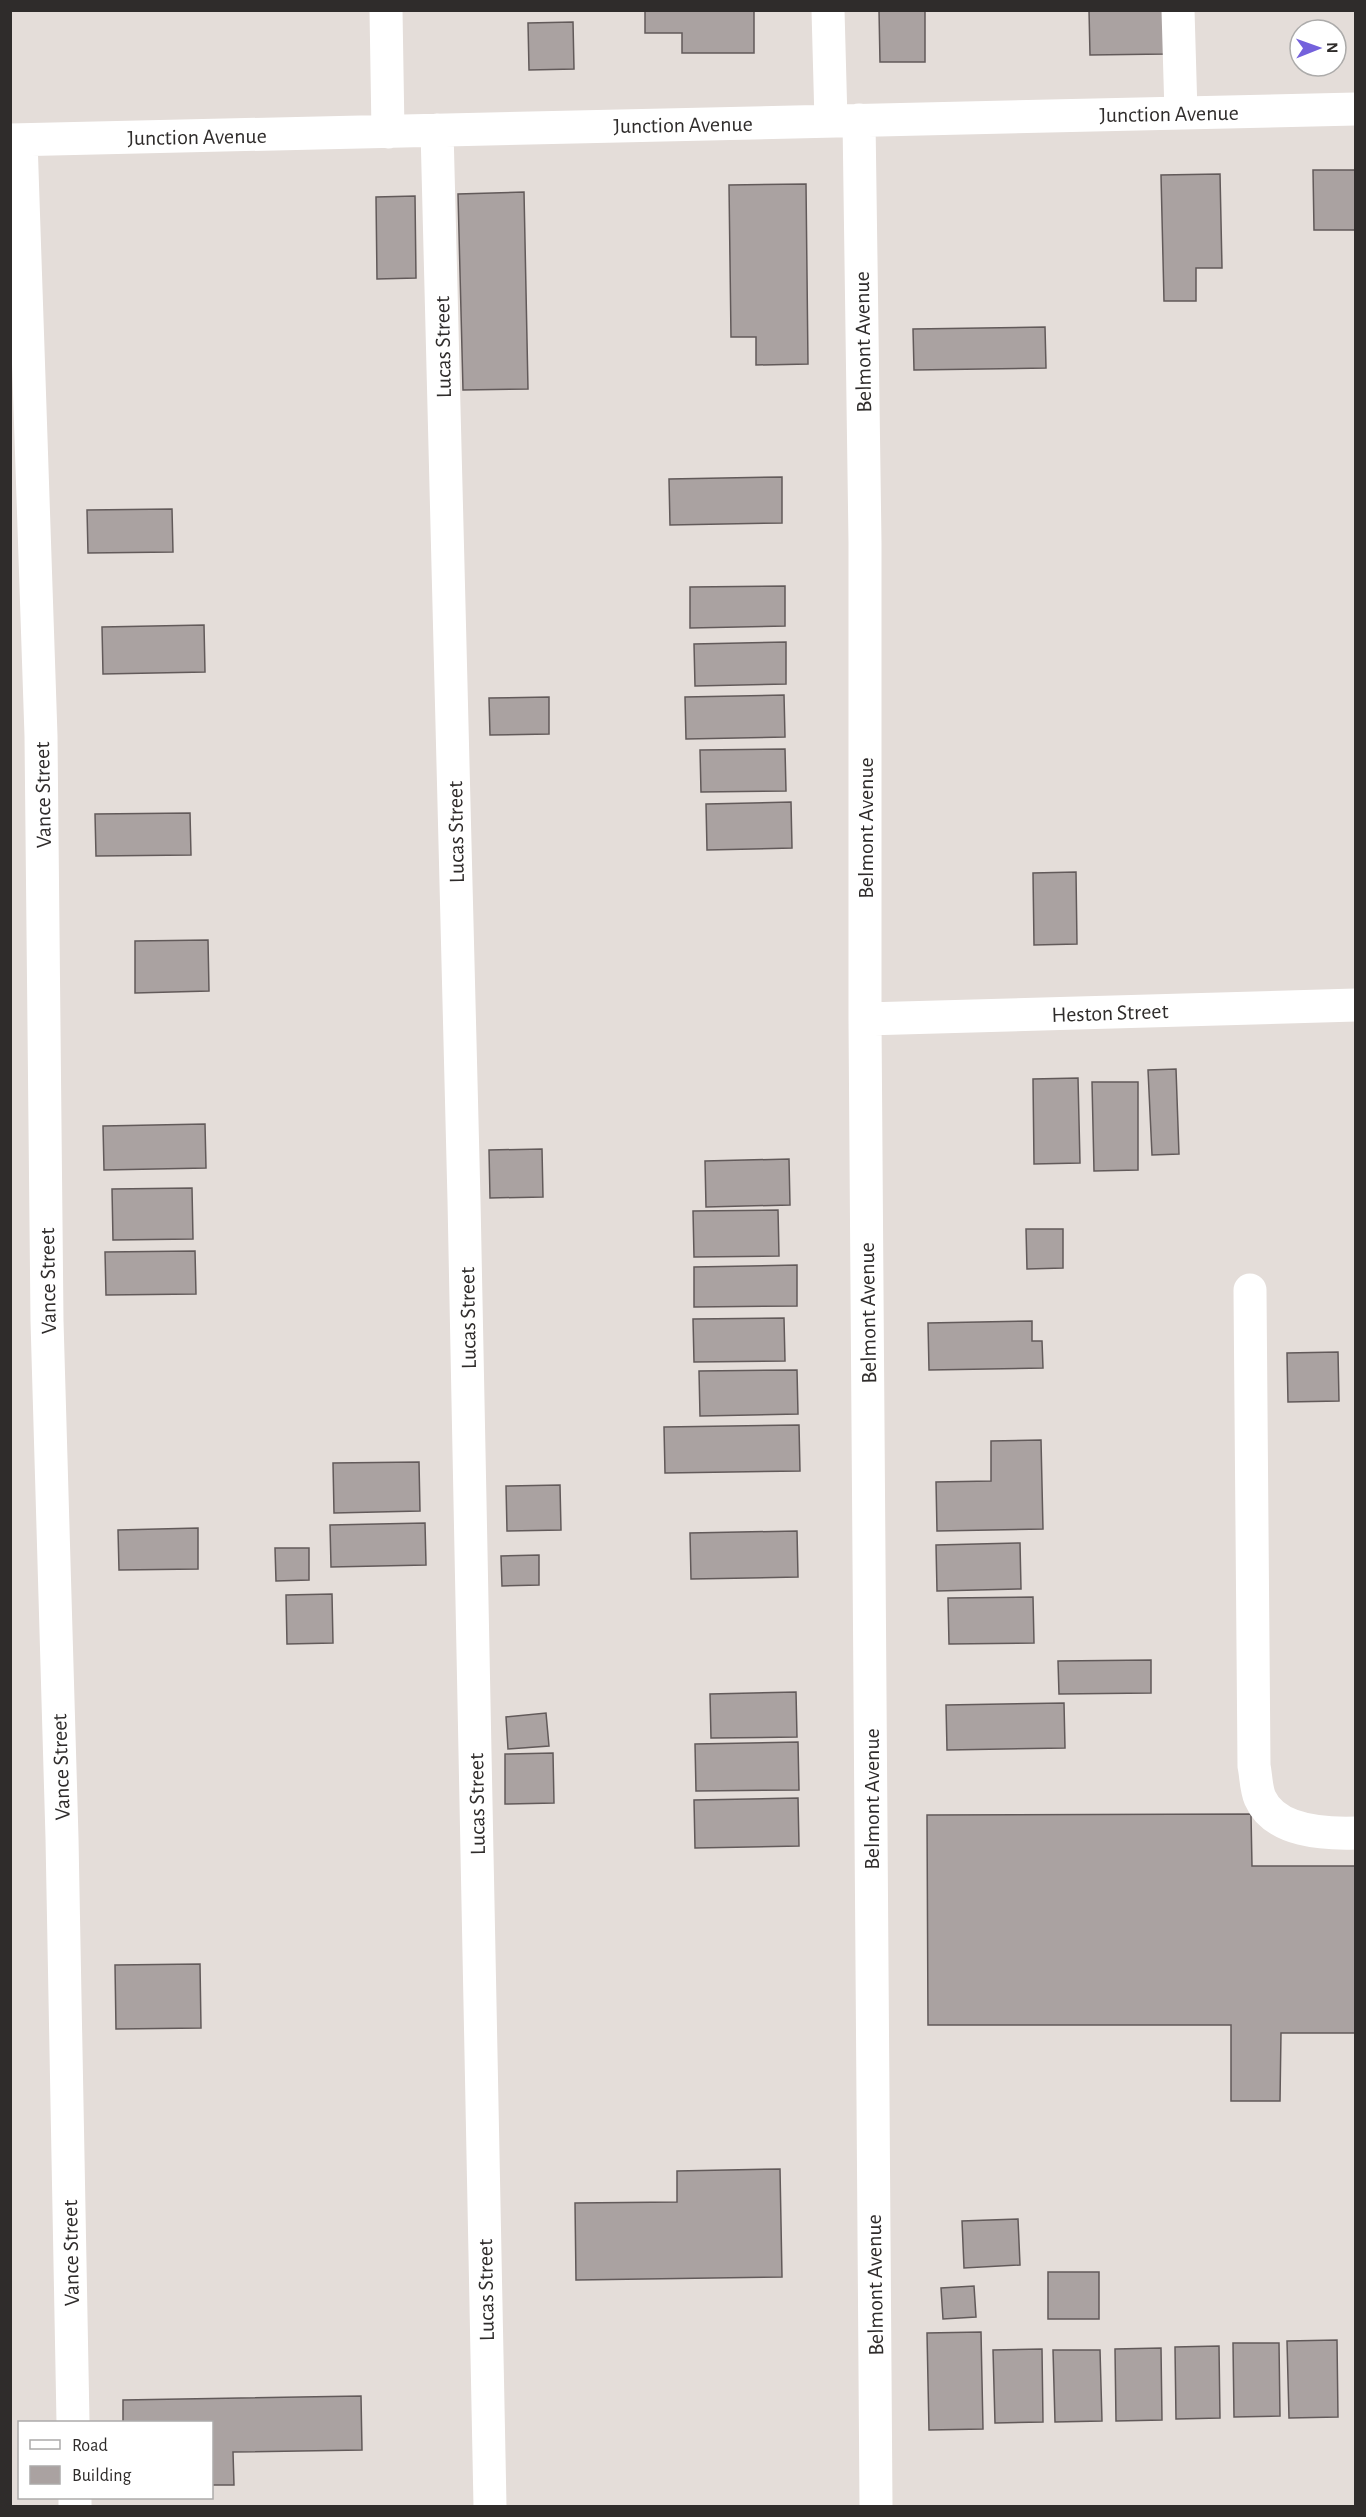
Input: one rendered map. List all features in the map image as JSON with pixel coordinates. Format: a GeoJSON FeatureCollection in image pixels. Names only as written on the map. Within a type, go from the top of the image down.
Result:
{"type":"FeatureCollection","features":[{"type":"Feature","properties":{"kind":"street"},"geometry":{"type":"LineString","coordinates":[[387,10],[388,132]]}},
{"type":"Feature","properties":{"kind":"street","name":"Belmont Avenue"},"geometry":{"type":"LineString","coordinates":[[828,10],[845,121],[865,543],[865,1019],[876,2506]]}},
{"type":"Feature","properties":{"kind":"street"},"geometry":{"type":"LineString","coordinates":[[1178,10],[1181,113]]}},
{"type":"Feature","properties":{"kind":"street","name":"Junction Avenue"},"geometry":{"type":"LineString","coordinates":[[16,140],[1356,109]]}},
{"type":"Feature","properties":{"kind":"street","name":"Lucas Street"},"geometry":{"type":"LineString","coordinates":[[436,130],[465,1212],[490,2506]]}},
{"type":"Feature","properties":{"kind":"street","name":"Vance Street"},"geometry":{"type":"LineString","coordinates":[[16,140],[41,736],[47,1321],[62,1850],[73,2421]]}},
{"type":"Feature","properties":{"kind":"street","name":"Heston Street"},"geometry":{"type":"LineString","coordinates":[[865,1019],[1356,1005]]}},
{"type":"Feature","properties":{"kind":"street"},"geometry":{"type":"LineString","coordinates":[[1250,1290],[1254,1766],[1260,1798],[1275,1818],[1306,1830],[1356,1833]]}},
{"type":"Feature","properties":{"kind":"building"},"geometry":{"type":"Polygon","coordinates":[[[645,10],[754,10],[754,53],[682,53],[682,33],[645,33],[645,10]]]}},
{"type":"Feature","properties":{"kind":"building"},"geometry":{"type":"Polygon","coordinates":[[[879,10],[925,10],[925,62],[880,62],[879,10]]]}},
{"type":"Feature","properties":{"kind":"building"},"geometry":{"type":"Polygon","coordinates":[[[1089,10],[1164,10],[1165,54],[1090,55],[1089,10]]]}},
{"type":"Feature","properties":{"kind":"building"},"geometry":{"type":"Polygon","coordinates":[[[573,22],[574,69],[529,70],[528,23],[573,22]]]}},
{"type":"Feature","properties":{"kind":"building"},"geometry":{"type":"Polygon","coordinates":[[[1313,170],[1356,170],[1356,230],[1314,230],[1313,170]]]}},
{"type":"Feature","properties":{"kind":"building"},"geometry":{"type":"Polygon","coordinates":[[[1220,174],[1222,268],[1196,268],[1196,301],[1164,301],[1161,175],[1220,174]]]}},
{"type":"Feature","properties":{"kind":"building"},"geometry":{"type":"Polygon","coordinates":[[[806,184],[808,364],[756,365],[756,337],[731,337],[729,185],[806,184]]]}},
{"type":"Feature","properties":{"kind":"building"},"geometry":{"type":"Polygon","coordinates":[[[524,192],[528,389],[463,390],[458,194],[524,192]]]}},
{"type":"Feature","properties":{"kind":"building"},"geometry":{"type":"Polygon","coordinates":[[[415,196],[416,278],[377,279],[376,197],[415,196]]]}},
{"type":"Feature","properties":{"kind":"building"},"geometry":{"type":"Polygon","coordinates":[[[1045,327],[1046,368],[914,370],[913,329],[1045,327]]]}},
{"type":"Feature","properties":{"kind":"building"},"geometry":{"type":"Polygon","coordinates":[[[782,477],[782,523],[670,525],[669,479],[782,477]]]}},
{"type":"Feature","properties":{"kind":"building"},"geometry":{"type":"Polygon","coordinates":[[[172,509],[173,552],[88,553],[87,510],[172,509]]]}},
{"type":"Feature","properties":{"kind":"building"},"geometry":{"type":"Polygon","coordinates":[[[785,586],[785,626],[690,628],[690,587],[785,586]]]}},
{"type":"Feature","properties":{"kind":"building"},"geometry":{"type":"Polygon","coordinates":[[[204,625],[205,672],[103,674],[102,627],[204,625]]]}},
{"type":"Feature","properties":{"kind":"building"},"geometry":{"type":"Polygon","coordinates":[[[786,642],[786,684],[695,686],[694,644],[786,642]]]}},
{"type":"Feature","properties":{"kind":"building"},"geometry":{"type":"Polygon","coordinates":[[[784,695],[785,737],[686,739],[685,697],[784,695]]]}},
{"type":"Feature","properties":{"kind":"building"},"geometry":{"type":"Polygon","coordinates":[[[549,697],[549,734],[490,735],[489,698],[549,697]]]}},
{"type":"Feature","properties":{"kind":"building"},"geometry":{"type":"Polygon","coordinates":[[[785,749],[786,791],[701,792],[700,750],[785,749]]]}},
{"type":"Feature","properties":{"kind":"building"},"geometry":{"type":"Polygon","coordinates":[[[791,802],[792,848],[707,850],[706,804],[791,802]]]}},
{"type":"Feature","properties":{"kind":"building"},"geometry":{"type":"Polygon","coordinates":[[[190,813],[191,855],[96,856],[95,814],[190,813]]]}},
{"type":"Feature","properties":{"kind":"building"},"geometry":{"type":"Polygon","coordinates":[[[1076,872],[1077,944],[1034,945],[1033,873],[1076,872]]]}},
{"type":"Feature","properties":{"kind":"building"},"geometry":{"type":"Polygon","coordinates":[[[208,940],[209,991],[135,993],[135,941],[208,940]]]}},
{"type":"Feature","properties":{"kind":"building"},"geometry":{"type":"Polygon","coordinates":[[[1176,1069],[1179,1154],[1152,1155],[1148,1070],[1176,1069]]]}},
{"type":"Feature","properties":{"kind":"building"},"geometry":{"type":"Polygon","coordinates":[[[1078,1078],[1080,1163],[1034,1164],[1033,1079],[1078,1078]]]}},
{"type":"Feature","properties":{"kind":"building"},"geometry":{"type":"Polygon","coordinates":[[[1092,1082],[1138,1082],[1138,1170],[1094,1171],[1092,1082]]]}},
{"type":"Feature","properties":{"kind":"building"},"geometry":{"type":"Polygon","coordinates":[[[205,1124],[206,1168],[104,1170],[103,1126],[205,1124]]]}},
{"type":"Feature","properties":{"kind":"building"},"geometry":{"type":"Polygon","coordinates":[[[542,1149],[543,1197],[490,1198],[489,1150],[542,1149]]]}},
{"type":"Feature","properties":{"kind":"building"},"geometry":{"type":"Polygon","coordinates":[[[789,1159],[790,1205],[706,1207],[705,1161],[789,1159]]]}},
{"type":"Feature","properties":{"kind":"building"},"geometry":{"type":"Polygon","coordinates":[[[192,1188],[193,1239],[113,1240],[112,1189],[192,1188]]]}},
{"type":"Feature","properties":{"kind":"building"},"geometry":{"type":"Polygon","coordinates":[[[778,1210],[779,1256],[694,1257],[693,1211],[778,1210]]]}},
{"type":"Feature","properties":{"kind":"building"},"geometry":{"type":"Polygon","coordinates":[[[1026,1229],[1063,1229],[1063,1268],[1027,1269],[1026,1229]]]}},
{"type":"Feature","properties":{"kind":"building"},"geometry":{"type":"Polygon","coordinates":[[[195,1251],[196,1294],[106,1295],[105,1252],[195,1251]]]}},
{"type":"Feature","properties":{"kind":"building"},"geometry":{"type":"Polygon","coordinates":[[[797,1265],[797,1306],[694,1307],[694,1267],[797,1265]]]}},
{"type":"Feature","properties":{"kind":"building"},"geometry":{"type":"Polygon","coordinates":[[[784,1318],[785,1361],[694,1362],[693,1319],[784,1318]]]}},
{"type":"Feature","properties":{"kind":"building"},"geometry":{"type":"Polygon","coordinates":[[[1032,1321],[1032,1341],[1042,1341],[1043,1368],[929,1370],[928,1323],[1032,1321]]]}},
{"type":"Feature","properties":{"kind":"building"},"geometry":{"type":"Polygon","coordinates":[[[1338,1352],[1339,1401],[1288,1402],[1287,1353],[1338,1352]]]}},
{"type":"Feature","properties":{"kind":"building"},"geometry":{"type":"Polygon","coordinates":[[[797,1370],[798,1414],[700,1416],[699,1371],[797,1370]]]}},
{"type":"Feature","properties":{"kind":"building"},"geometry":{"type":"Polygon","coordinates":[[[799,1425],[800,1471],[665,1473],[664,1427],[799,1425]]]}},
{"type":"Feature","properties":{"kind":"building"},"geometry":{"type":"Polygon","coordinates":[[[1041,1440],[1043,1529],[937,1531],[936,1482],[991,1481],[991,1441],[1041,1440]]]}},
{"type":"Feature","properties":{"kind":"building"},"geometry":{"type":"Polygon","coordinates":[[[419,1462],[420,1511],[334,1513],[333,1463],[419,1462]]]}},
{"type":"Feature","properties":{"kind":"building"},"geometry":{"type":"Polygon","coordinates":[[[560,1485],[561,1530],[507,1531],[506,1486],[560,1485]]]}},
{"type":"Feature","properties":{"kind":"building"},"geometry":{"type":"Polygon","coordinates":[[[425,1523],[426,1565],[331,1567],[330,1525],[425,1523]]]}},
{"type":"Feature","properties":{"kind":"building"},"geometry":{"type":"Polygon","coordinates":[[[198,1528],[198,1569],[119,1570],[118,1530],[198,1528]]]}},
{"type":"Feature","properties":{"kind":"building"},"geometry":{"type":"Polygon","coordinates":[[[797,1531],[798,1577],[691,1579],[690,1533],[797,1531]]]}},
{"type":"Feature","properties":{"kind":"building"},"geometry":{"type":"Polygon","coordinates":[[[1020,1543],[1021,1589],[937,1591],[936,1545],[1020,1543]]]}},
{"type":"Feature","properties":{"kind":"building"},"geometry":{"type":"Polygon","coordinates":[[[275,1548],[309,1548],[309,1580],[276,1581],[275,1548]]]}},
{"type":"Feature","properties":{"kind":"building"},"geometry":{"type":"Polygon","coordinates":[[[539,1555],[539,1585],[502,1586],[501,1556],[539,1555]]]}},
{"type":"Feature","properties":{"kind":"building"},"geometry":{"type":"Polygon","coordinates":[[[332,1594],[333,1643],[287,1644],[286,1595],[332,1594]]]}},
{"type":"Feature","properties":{"kind":"building"},"geometry":{"type":"Polygon","coordinates":[[[1033,1597],[1034,1643],[949,1644],[948,1598],[1033,1597]]]}},
{"type":"Feature","properties":{"kind":"building"},"geometry":{"type":"Polygon","coordinates":[[[1151,1660],[1151,1693],[1059,1694],[1058,1661],[1151,1660]]]}},
{"type":"Feature","properties":{"kind":"building"},"geometry":{"type":"Polygon","coordinates":[[[796,1692],[797,1737],[711,1738],[710,1694],[796,1692]]]}},
{"type":"Feature","properties":{"kind":"building"},"geometry":{"type":"Polygon","coordinates":[[[1064,1703],[1065,1748],[947,1750],[946,1705],[1064,1703]]]}},
{"type":"Feature","properties":{"kind":"building"},"geometry":{"type":"Polygon","coordinates":[[[546,1713],[549,1746],[508,1749],[506,1717],[546,1713]]]}},
{"type":"Feature","properties":{"kind":"building"},"geometry":{"type":"Polygon","coordinates":[[[798,1742],[799,1790],[696,1791],[695,1744],[798,1742]]]}},
{"type":"Feature","properties":{"kind":"building"},"geometry":{"type":"Polygon","coordinates":[[[553,1753],[554,1803],[505,1804],[505,1754],[553,1753]]]}},
{"type":"Feature","properties":{"kind":"building"},"geometry":{"type":"Polygon","coordinates":[[[798,1798],[799,1846],[695,1848],[694,1800],[798,1798]]]}},
{"type":"Feature","properties":{"kind":"building"},"geometry":{"type":"Polygon","coordinates":[[[1251,1814],[1252,1866],[1356,1866],[1356,2033],[1281,2033],[1280,2101],[1231,2101],[1231,2025],[928,2025],[927,1815],[1251,1814]]]}},
{"type":"Feature","properties":{"kind":"building"},"geometry":{"type":"Polygon","coordinates":[[[200,1964],[201,2028],[116,2029],[115,1965],[200,1964]]]}},
{"type":"Feature","properties":{"kind":"building"},"geometry":{"type":"Polygon","coordinates":[[[780,2169],[782,2277],[576,2280],[575,2203],[677,2202],[677,2171],[780,2169]]]}},
{"type":"Feature","properties":{"kind":"building"},"geometry":{"type":"Polygon","coordinates":[[[1018,2219],[1020,2265],[964,2268],[962,2221],[1018,2219]]]}},
{"type":"Feature","properties":{"kind":"building"},"geometry":{"type":"Polygon","coordinates":[[[1048,2272],[1099,2272],[1099,2319],[1048,2319],[1048,2272]]]}},
{"type":"Feature","properties":{"kind":"building"},"geometry":{"type":"Polygon","coordinates":[[[974,2286],[976,2317],[943,2319],[941,2288],[974,2286]]]}},
{"type":"Feature","properties":{"kind":"building"},"geometry":{"type":"Polygon","coordinates":[[[981,2332],[983,2429],[929,2430],[927,2333],[981,2332]]]}},
{"type":"Feature","properties":{"kind":"building"},"geometry":{"type":"Polygon","coordinates":[[[1337,2340],[1338,2417],[1289,2418],[1287,2341],[1337,2340]]]}},
{"type":"Feature","properties":{"kind":"building"},"geometry":{"type":"Polygon","coordinates":[[[1233,2343],[1279,2343],[1280,2416],[1234,2417],[1233,2343]]]}},
{"type":"Feature","properties":{"kind":"building"},"geometry":{"type":"Polygon","coordinates":[[[1219,2346],[1220,2418],[1176,2419],[1175,2347],[1219,2346]]]}},
{"type":"Feature","properties":{"kind":"building"},"geometry":{"type":"Polygon","coordinates":[[[1161,2348],[1162,2420],[1116,2421],[1115,2349],[1161,2348]]]}},
{"type":"Feature","properties":{"kind":"building"},"geometry":{"type":"Polygon","coordinates":[[[1042,2349],[1043,2422],[995,2423],[993,2350],[1042,2349]]]}},
{"type":"Feature","properties":{"kind":"building"},"geometry":{"type":"Polygon","coordinates":[[[1053,2350],[1100,2350],[1102,2421],[1055,2422],[1053,2350]]]}},
{"type":"Feature","properties":{"kind":"building"},"geometry":{"type":"Polygon","coordinates":[[[361,2396],[362,2450],[233,2452],[234,2485],[213,2485],[213,2421],[123,2421],[123,2400],[361,2396]]]}}]}
